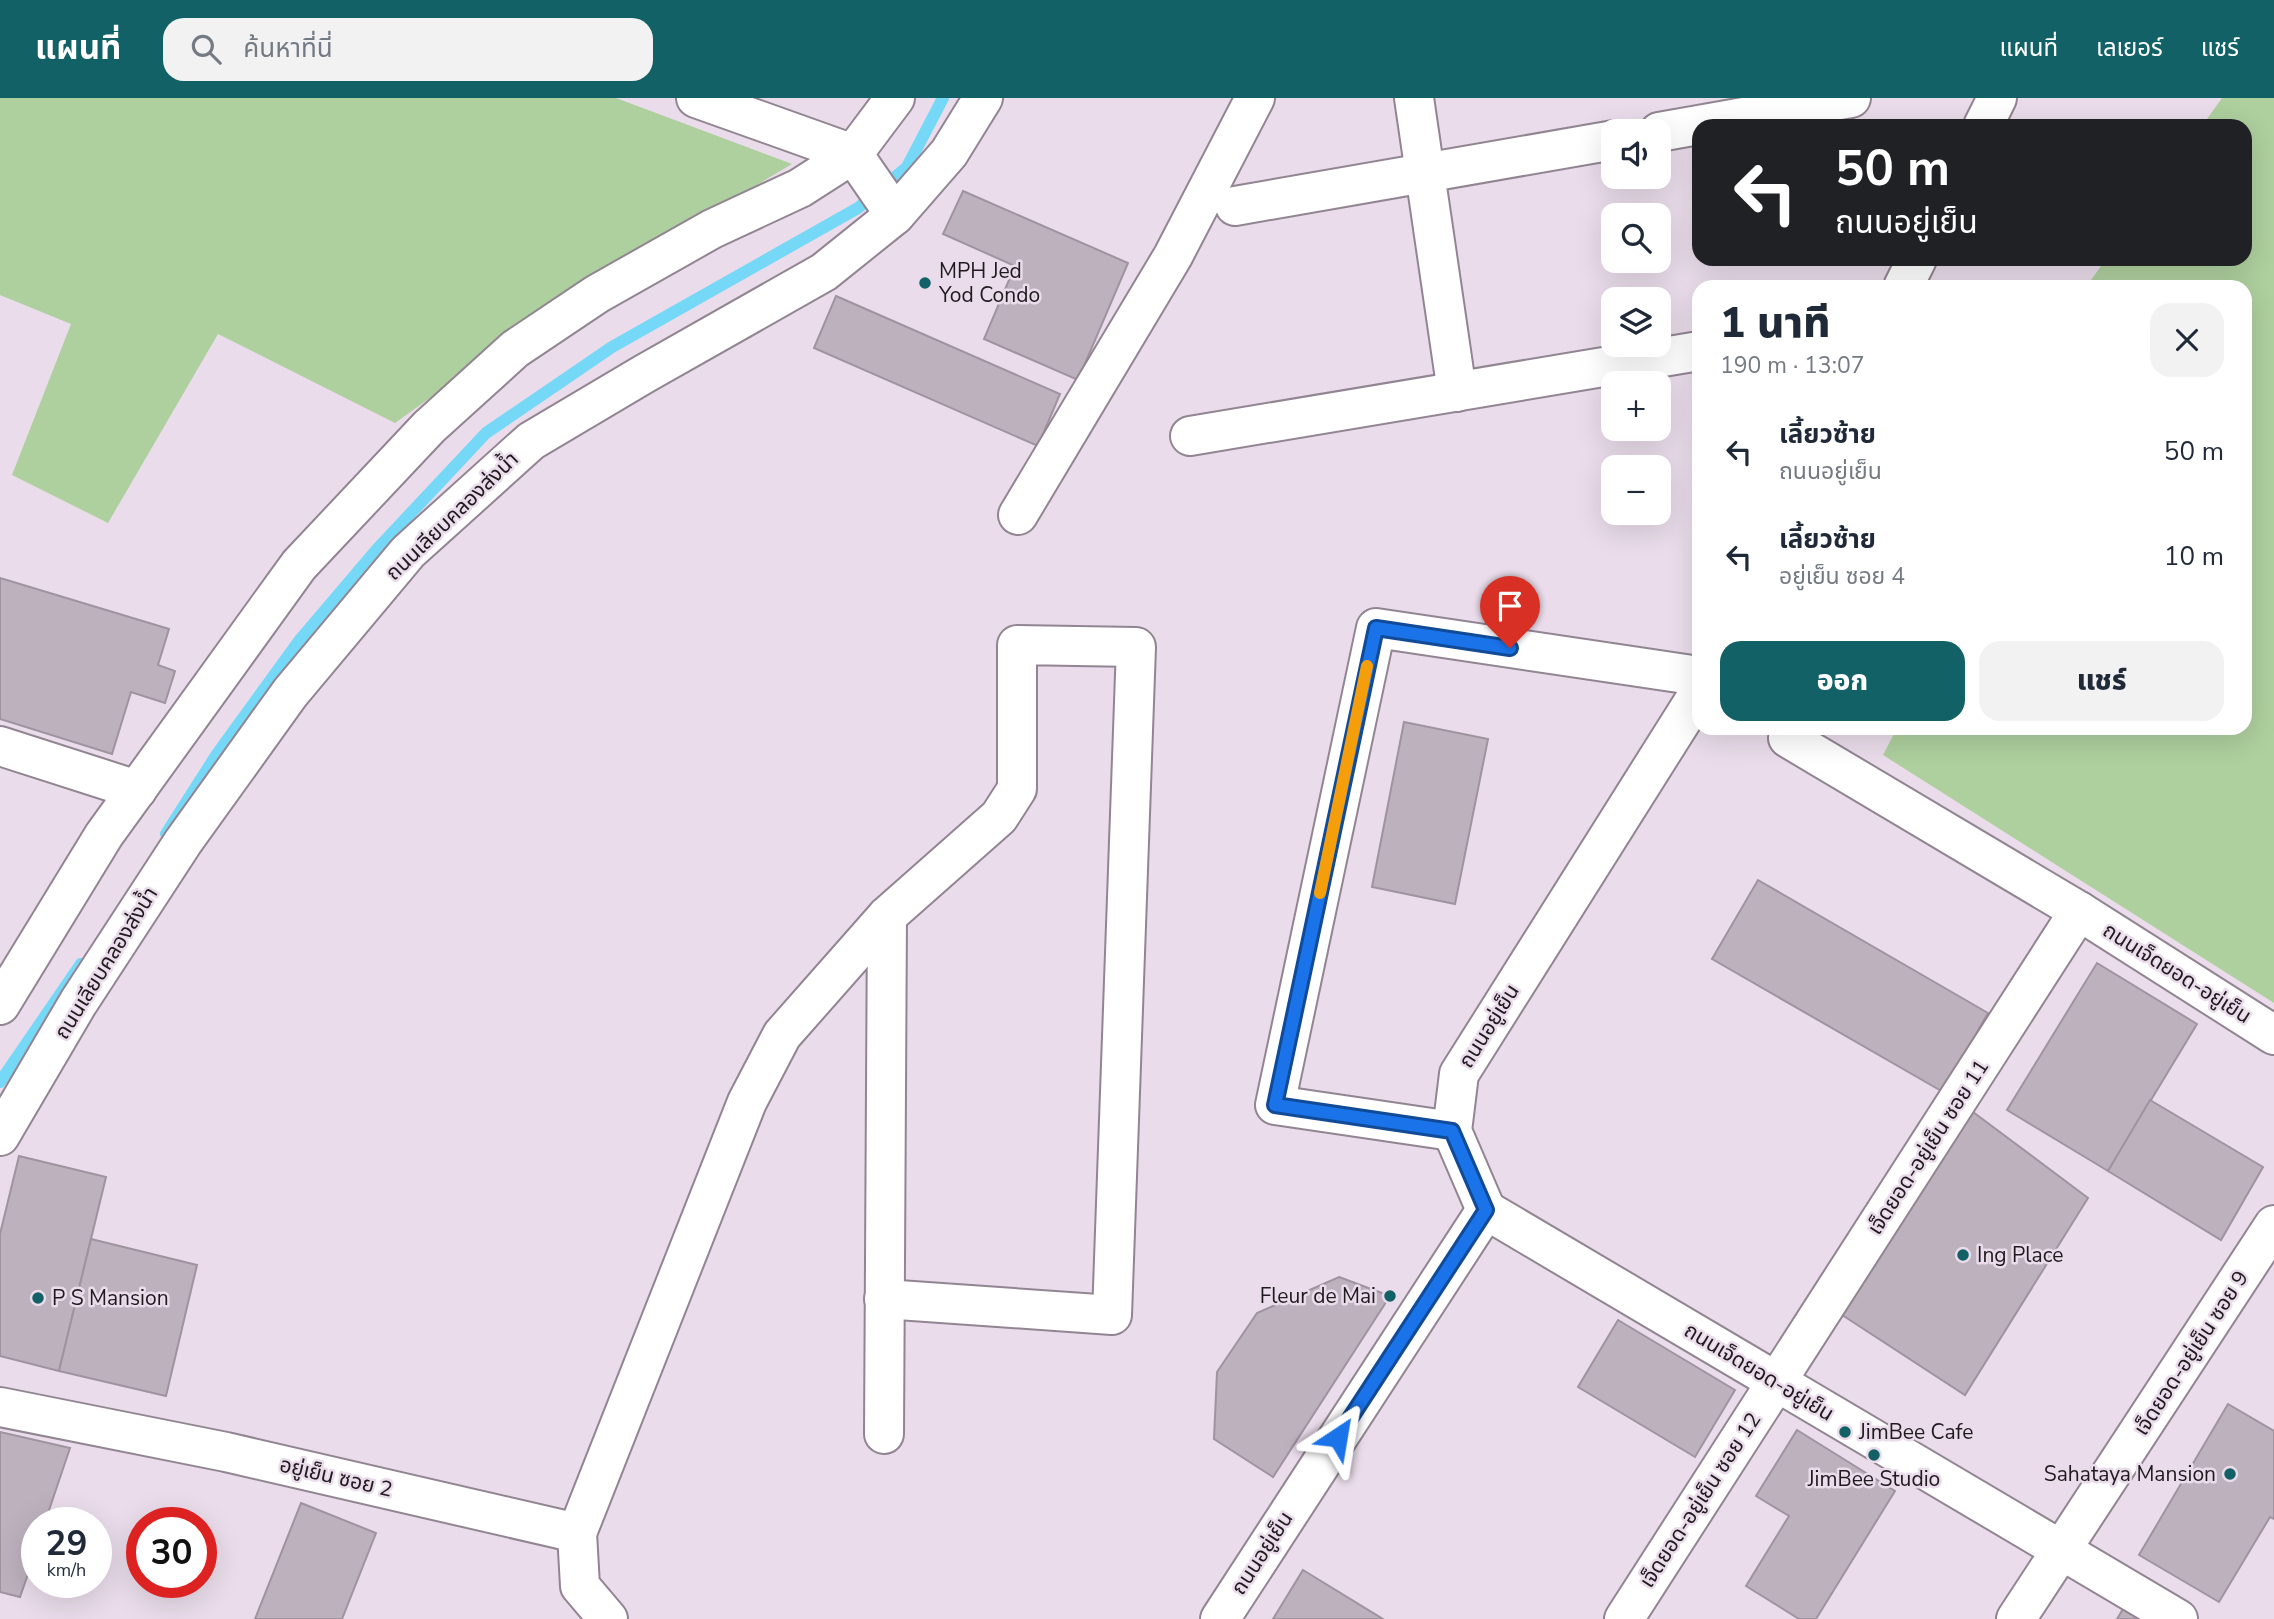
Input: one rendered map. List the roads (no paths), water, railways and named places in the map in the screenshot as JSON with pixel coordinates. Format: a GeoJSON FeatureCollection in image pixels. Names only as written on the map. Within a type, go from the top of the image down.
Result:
{"type":"FeatureCollection","features":[{"type":"Feature","properties":{"kind":"street"},"geometry":{"type":"LineString","coordinates":[[696,98],[853,154],[895,215]]}},
{"type":"Feature","properties":{"kind":"street"},"geometry":{"type":"LineString","coordinates":[[0,1005],[104,835],[299,565],[429,427],[515,349],[597,294],[712,229],[800,188],[853,154],[895,98]]}},
{"type":"Feature","properties":{"kind":"street","name":"ถนนเลียบคลองส่งน้ำ"},"geometry":{"type":"LineString","coordinates":[[0,1136],[78,1003],[183,842],[290,693],[408,552],[531,442],[644,374],[824,272],[895,215],[949,153],[983,98]]}},
{"type":"Feature","properties":{"kind":"street"},"geometry":{"type":"LineString","coordinates":[[1018,515],[1173,256],[1255,98]]}},
{"type":"Feature","properties":{"kind":"street"},"geometry":{"type":"LineString","coordinates":[[1414,98],[1457,391]]}},
{"type":"Feature","properties":{"kind":"street"},"geometry":{"type":"LineString","coordinates":[[1732,119],[1851,98]]}},
{"type":"Feature","properties":{"kind":"street"},"geometry":{"type":"LineString","coordinates":[[1986,119],[1997,98]]}},
{"type":"Feature","properties":{"kind":"street"},"geometry":{"type":"LineString","coordinates":[[1671,130],[1692,126]]}},
{"type":"Feature","properties":{"kind":"street"},"geometry":{"type":"LineString","coordinates":[[1235,206],[1601,142]]}},
{"type":"Feature","properties":{"kind":"street"},"geometry":{"type":"LineString","coordinates":[[1189,436],[1692,352]]}},
{"type":"Feature","properties":{"kind":"street"},"geometry":{"type":"LineString","coordinates":[[1486,1210],[1452,1131],[1275,1105],[1376,628],[1692,675]]}},
{"type":"Feature","properties":{"kind":"street"},"geometry":{"type":"LineString","coordinates":[[608,1619],[580,1586],[577,1533],[747,1102],[782,1035],[887,916],[999,817],[1017,789],[1017,645],[1136,647],[1112,1315],[884,1298]]}},
{"type":"Feature","properties":{"kind":"street","name":"ถนนอยู่เย็น"},"geometry":{"type":"LineString","coordinates":[[1452,1131],[1459,1074],[1692,704]]}},
{"type":"Feature","properties":{"kind":"street","name":"ถนนเจ็ดยอด-อยู่เย็น"},"geometry":{"type":"LineString","coordinates":[[1788,738],[2079,911],[2274,1035]]}},
{"type":"Feature","properties":{"kind":"street"},"geometry":{"type":"LineString","coordinates":[[0,746],[137,790]]}},
{"type":"Feature","properties":{"kind":"street","name":"เจ็ดยอด-อยู่เย็น ซอย 11"},"geometry":{"type":"LineString","coordinates":[[1777,1382],[2079,911]]}},
{"type":"Feature","properties":{"kind":"street"},"geometry":{"type":"LineString","coordinates":[[884,1434],[887,916]]}},
{"type":"Feature","properties":{"kind":"street","name":"ถนนอยู่เย็น"},"geometry":{"type":"LineString","coordinates":[[1220,1619],[1486,1210]]}},
{"type":"Feature","properties":{"kind":"street","name":"ถนนเจ็ดยอด-อยู่เย็น"},"geometry":{"type":"LineString","coordinates":[[1486,1210],[2178,1619]]}},
{"type":"Feature","properties":{"kind":"street","name":"เจ็ดยอด-อยู่เย็น ซอย 9"},"geometry":{"type":"LineString","coordinates":[[2017,1619],[2274,1225]]}},
{"type":"Feature","properties":{"kind":"street","name":"เจ็ดยอด-อยู่เย็น ซอย 12"},"geometry":{"type":"LineString","coordinates":[[1623,1619],[1777,1382]]}},
{"type":"Feature","properties":{"kind":"street","name":"อยู่เย็น ซอย 2"},"geometry":{"type":"LineString","coordinates":[[0,1406],[226,1452],[577,1533]]}},
{"type":"Feature","properties":{"kind":"waterway"},"geometry":{"type":"LineString","coordinates":[[166,834],[217,754],[299,641],[379,547],[486,433],[612,347],[858,208],[907,167],[943,98]]}},
{"type":"Feature","properties":{"kind":"waterway"},"geometry":{"type":"LineString","coordinates":[[0,1082],[81,964]]}},
{"type":"Feature","properties":{"kind":"place","name":"MPH Jed Yod Condo"},"geometry":{"type":"Point","coordinates":[925,283]}},
{"type":"Feature","properties":{"kind":"place","name":"Ing Place"},"geometry":{"type":"Point","coordinates":[1963,1255]}},
{"type":"Feature","properties":{"kind":"place","name":"Fleur de Mai"},"geometry":{"type":"Point","coordinates":[1390,1296]}},
{"type":"Feature","properties":{"kind":"place","name":"P S Mansion"},"geometry":{"type":"Point","coordinates":[38,1298]}},
{"type":"Feature","properties":{"kind":"place","name":"JimBee Cafe"},"geometry":{"type":"Point","coordinates":[1845,1432]}},
{"type":"Feature","properties":{"kind":"place","name":"JimBee Studio"},"geometry":{"type":"Point","coordinates":[1874,1455]}},
{"type":"Feature","properties":{"kind":"place","name":"Sahataya Mansion"},"geometry":{"type":"Point","coordinates":[2230,1474]}}]}
